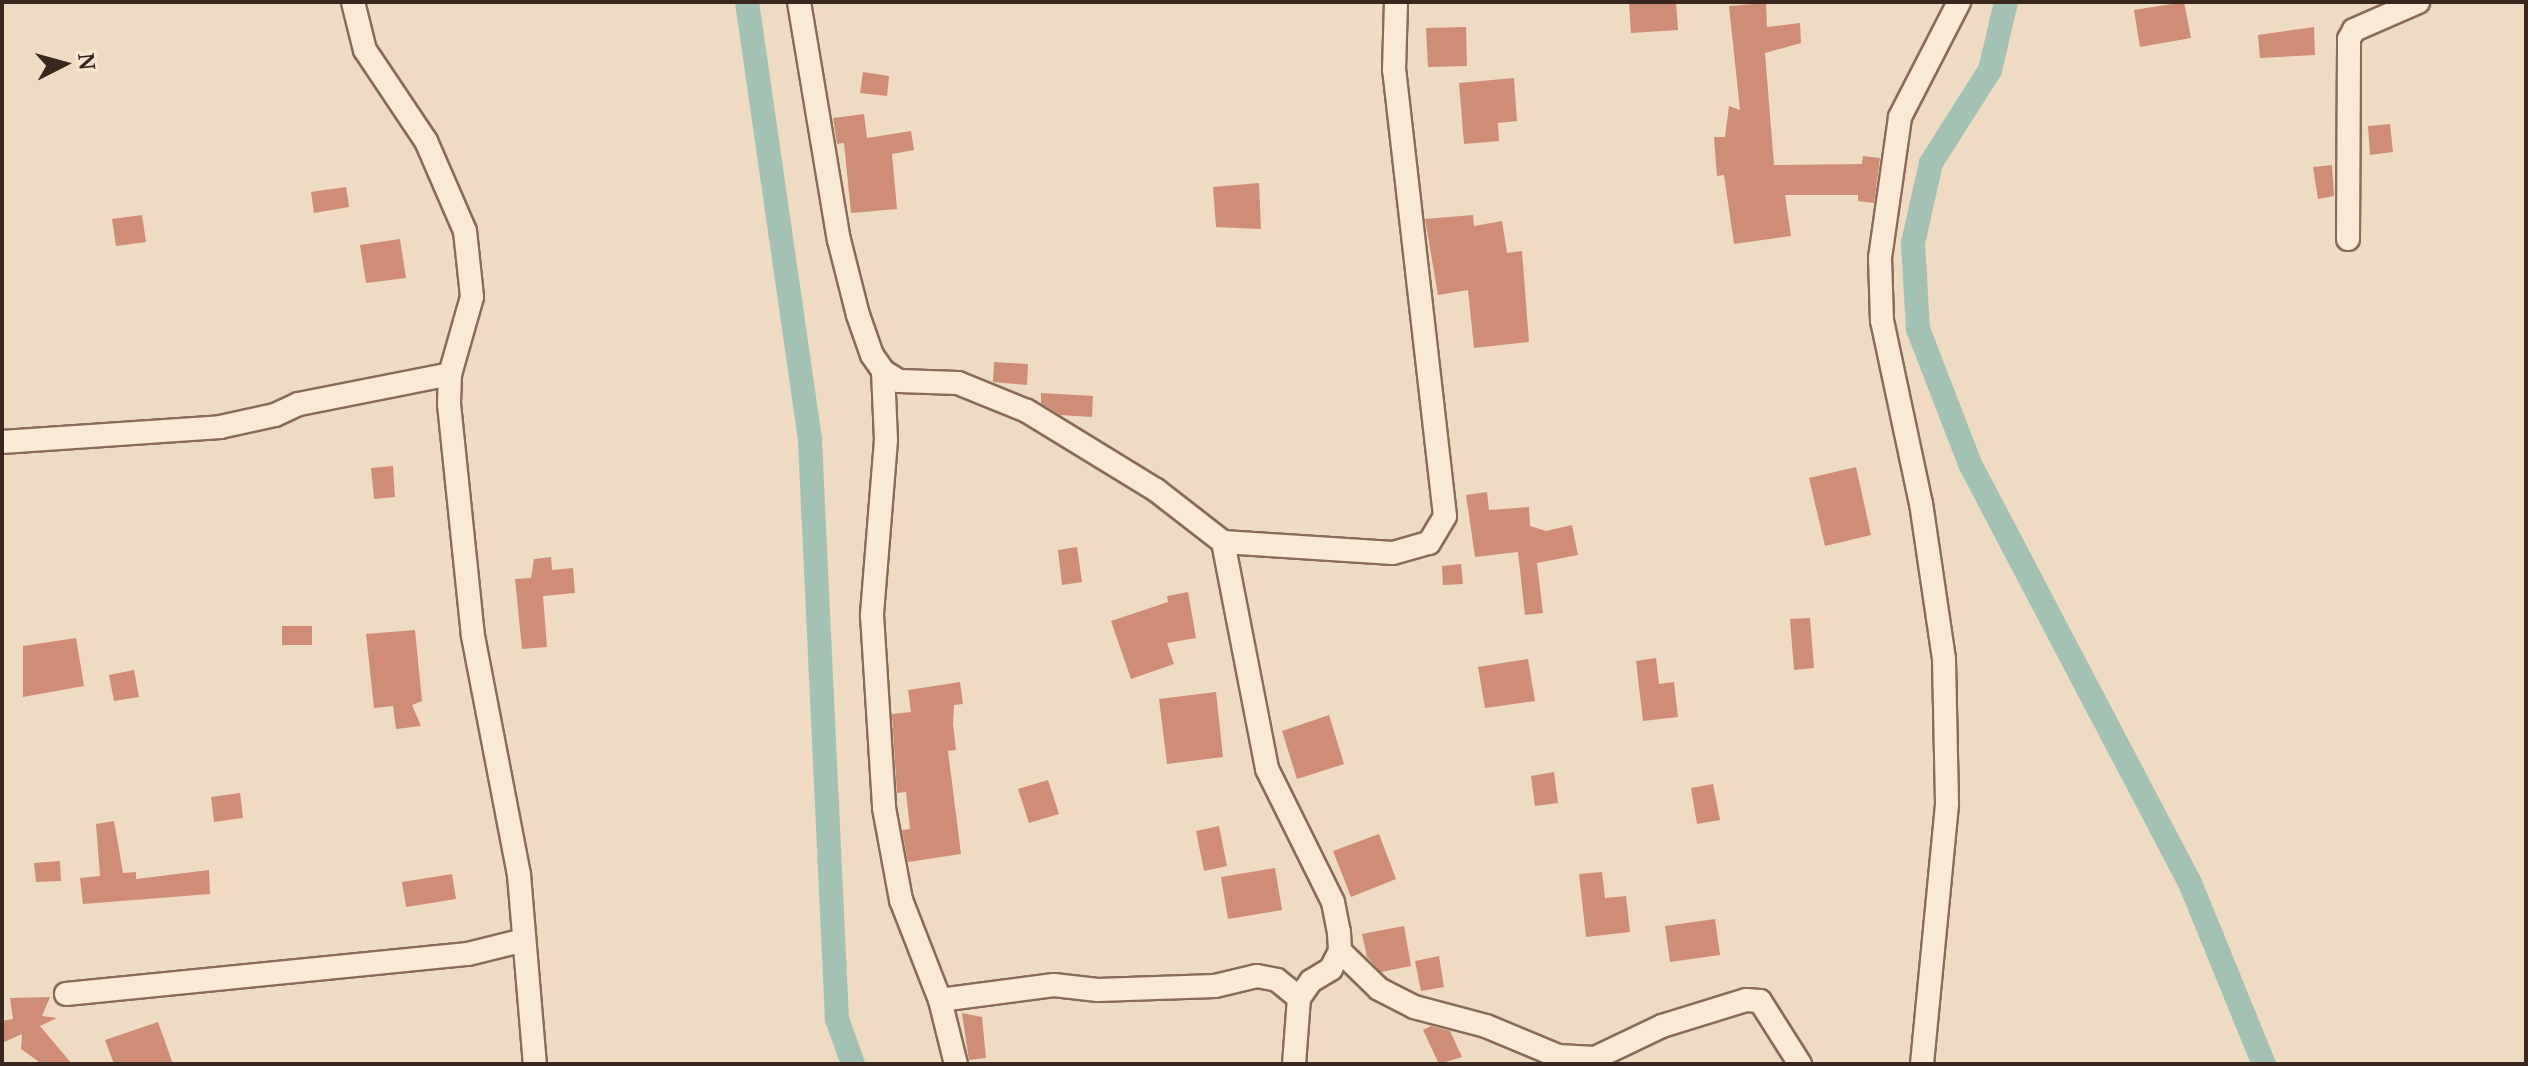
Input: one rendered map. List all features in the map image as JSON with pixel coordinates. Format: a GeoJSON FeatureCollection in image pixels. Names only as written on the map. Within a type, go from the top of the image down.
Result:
{"type":"FeatureCollection","features":[{"type":"Feature","properties":{"kind":"street"},"geometry":{"type":"LineString","coordinates":[[353,2],[365,50],[426,141],[465,231],[472,297],[450,374],[469,607],[506,788],[535,1064]]}},
{"type":"Feature","properties":{"kind":"street"},"geometry":{"type":"LineString","coordinates":[[799,2],[839,240],[858,315],[872,355],[883,371],[899,381],[958,383],[1027,411],[1156,490],[1223,542],[1393,553],[1429,543],[1445,516],[1394,70],[1396,2]]}},
{"type":"Feature","properties":{"kind":"street"},"geometry":{"type":"LineString","coordinates":[[1922,1064],[1947,803],[1944,659],[1921,504],[1882,321],[1880,258],[1900,117],[1959,2]]}},
{"type":"Feature","properties":{"kind":"street"},"geometry":{"type":"LineString","coordinates":[[2348,239],[2349,39],[2354,30],[2418,2]]}},
{"type":"Feature","properties":{"kind":"street"},"geometry":{"type":"LineString","coordinates":[[883,371],[886,440],[872,615],[876,721],[901,900],[940,1000],[956,1064]]}},
{"type":"Feature","properties":{"kind":"street"},"geometry":{"type":"LineString","coordinates":[[2,442],[220,427],[275,415],[299,404],[450,374]]}},
{"type":"Feature","properties":{"kind":"street"},"geometry":{"type":"LineString","coordinates":[[1223,542],[1267,769],[1333,902],[1340,951],[1331,969],[1311,981],[1299,998],[1294,1064]]}},
{"type":"Feature","properties":{"kind":"street"},"geometry":{"type":"LineString","coordinates":[[66,994],[468,954],[524,940]]}},
{"type":"Feature","properties":{"kind":"street"},"geometry":{"type":"LineString","coordinates":[[1340,951],[1379,989],[1414,1007],[1486,1026],[1558,1056],[1595,1058],[1662,1026],[1746,1000],[1760,1001],[1800,1064]]}},
{"type":"Feature","properties":{"kind":"street"},"geometry":{"type":"LineString","coordinates":[[940,1000],[1054,985],[1098,990],[1215,986],[1257,976],[1277,980],[1299,998]]}},
{"type":"Feature","properties":{"kind":"building"},"geometry":{"type":"Polygon","coordinates":[[[1629,2],[1676,2],[1678,30],[1631,33],[1629,2]]]}},
{"type":"Feature","properties":{"kind":"building"},"geometry":{"type":"Polygon","coordinates":[[[2184,2],[2191,38],[2140,47],[2134,10],[2184,2]]]}},
{"type":"Feature","properties":{"kind":"building"},"geometry":{"type":"Polygon","coordinates":[[[1766,3],[1767,27],[1800,23],[1801,43],[1765,53],[1774,165],[1862,164],[1863,156],[1880,158],[1874,203],[1858,201],[1858,195],[1785,195],[1791,236],[1734,244],[1724,175],[1717,176],[1714,137],[1725,137],[1729,106],[1740,110],[1729,6],[1766,3]]]}},
{"type":"Feature","properties":{"kind":"building"},"geometry":{"type":"Polygon","coordinates":[[[1466,27],[1467,66],[1428,67],[1426,28],[1466,27]]]}},
{"type":"Feature","properties":{"kind":"building"},"geometry":{"type":"Polygon","coordinates":[[[2314,27],[2315,55],[2260,58],[2258,35],[2314,27]]]}},
{"type":"Feature","properties":{"kind":"building"},"geometry":{"type":"Polygon","coordinates":[[[863,72],[889,76],[887,96],[860,93],[863,72]]]}},
{"type":"Feature","properties":{"kind":"building"},"geometry":{"type":"Polygon","coordinates":[[[1514,78],[1517,121],[1498,123],[1499,141],[1464,144],[1459,83],[1514,78]]]}},
{"type":"Feature","properties":{"kind":"building"},"geometry":{"type":"Polygon","coordinates":[[[864,114],[867,138],[911,131],[914,150],[892,154],[897,209],[851,213],[844,143],[837,144],[833,118],[864,114]]]}},
{"type":"Feature","properties":{"kind":"building"},"geometry":{"type":"Polygon","coordinates":[[[2390,124],[2393,152],[2370,155],[2368,126],[2390,124]]]}},
{"type":"Feature","properties":{"kind":"building"},"geometry":{"type":"Polygon","coordinates":[[[2332,165],[2334,196],[2318,199],[2313,167],[2332,165]]]}},
{"type":"Feature","properties":{"kind":"building"},"geometry":{"type":"Polygon","coordinates":[[[1259,183],[1261,229],[1216,227],[1213,187],[1259,183]]]}},
{"type":"Feature","properties":{"kind":"building"},"geometry":{"type":"Polygon","coordinates":[[[346,187],[349,207],[314,213],[311,192],[346,187]]]}},
{"type":"Feature","properties":{"kind":"building"},"geometry":{"type":"Polygon","coordinates":[[[142,215],[146,242],[116,246],[112,219],[142,215]]]}},
{"type":"Feature","properties":{"kind":"building"},"geometry":{"type":"Polygon","coordinates":[[[1473,215],[1474,226],[1502,221],[1507,253],[1522,251],[1529,342],[1474,348],[1468,290],[1438,295],[1425,219],[1473,215]]]}},
{"type":"Feature","properties":{"kind":"building"},"geometry":{"type":"Polygon","coordinates":[[[400,239],[406,278],[366,283],[360,245],[400,239]]]}},
{"type":"Feature","properties":{"kind":"building"},"geometry":{"type":"Polygon","coordinates":[[[994,362],[1028,364],[1027,385],[993,382],[994,362]]]}},
{"type":"Feature","properties":{"kind":"building"},"geometry":{"type":"Polygon","coordinates":[[[1041,393],[1093,396],[1092,417],[1060,415],[1041,403],[1041,393]]]}},
{"type":"Feature","properties":{"kind":"building"},"geometry":{"type":"Polygon","coordinates":[[[393,466],[395,497],[374,499],[371,468],[393,466]]]}},
{"type":"Feature","properties":{"kind":"building"},"geometry":{"type":"Polygon","coordinates":[[[1856,467],[1871,535],[1825,546],[1809,478],[1856,467]]]}},
{"type":"Feature","properties":{"kind":"building"},"geometry":{"type":"Polygon","coordinates":[[[1487,492],[1489,510],[1529,507],[1530,526],[1546,531],[1572,525],[1578,555],[1537,563],[1543,613],[1525,615],[1518,552],[1475,557],[1466,495],[1487,492]]]}},
{"type":"Feature","properties":{"kind":"building"},"geometry":{"type":"Polygon","coordinates":[[[1077,547],[1082,582],[1062,585],[1058,550],[1077,547]]]}},
{"type":"Feature","properties":{"kind":"building"},"geometry":{"type":"Polygon","coordinates":[[[551,557],[552,570],[573,568],[575,593],[543,596],[547,647],[522,649],[515,579],[531,578],[534,559],[551,557]]]}},
{"type":"Feature","properties":{"kind":"building"},"geometry":{"type":"Polygon","coordinates":[[[1461,564],[1463,584],[1443,585],[1442,566],[1461,564]]]}},
{"type":"Feature","properties":{"kind":"building"},"geometry":{"type":"Polygon","coordinates":[[[1188,592],[1196,638],[1167,643],[1174,664],[1131,679],[1111,621],[1168,602],[1167,596],[1188,592]]]}},
{"type":"Feature","properties":{"kind":"building"},"geometry":{"type":"Polygon","coordinates":[[[1810,618],[1814,668],[1794,670],[1790,619],[1810,618]]]}},
{"type":"Feature","properties":{"kind":"building"},"geometry":{"type":"Polygon","coordinates":[[[282,626],[312,626],[312,645],[282,645],[282,626]]]}},
{"type":"Feature","properties":{"kind":"building"},"geometry":{"type":"Polygon","coordinates":[[[415,630],[422,701],[412,705],[421,726],[396,729],[393,706],[374,708],[366,634],[415,630]]]}},
{"type":"Feature","properties":{"kind":"building"},"geometry":{"type":"Polygon","coordinates":[[[76,638],[84,686],[23,697],[23,646],[76,638]]]}},
{"type":"Feature","properties":{"kind":"building"},"geometry":{"type":"Polygon","coordinates":[[[1656,658],[1659,684],[1674,682],[1678,717],[1643,721],[1636,661],[1656,658]]]}},
{"type":"Feature","properties":{"kind":"building"},"geometry":{"type":"Polygon","coordinates":[[[1528,659],[1535,701],[1485,708],[1478,667],[1528,659]]]}},
{"type":"Feature","properties":{"kind":"building"},"geometry":{"type":"Polygon","coordinates":[[[134,670],[139,697],[114,701],[109,675],[134,670]]]}},
{"type":"Feature","properties":{"kind":"building"},"geometry":{"type":"Polygon","coordinates":[[[960,682],[963,704],[954,705],[956,750],[948,751],[961,854],[908,862],[902,830],[910,829],[906,792],[897,793],[892,714],[911,712],[908,690],[960,682]]]}},
{"type":"Feature","properties":{"kind":"building"},"geometry":{"type":"Polygon","coordinates":[[[1216,692],[1223,757],[1167,764],[1159,699],[1216,692]]]}},
{"type":"Feature","properties":{"kind":"building"},"geometry":{"type":"Polygon","coordinates":[[[1329,715],[1344,764],[1297,779],[1282,731],[1329,715]]]}},
{"type":"Feature","properties":{"kind":"building"},"geometry":{"type":"Polygon","coordinates":[[[1554,772],[1558,803],[1535,806],[1531,776],[1554,772]]]}},
{"type":"Feature","properties":{"kind":"building"},"geometry":{"type":"Polygon","coordinates":[[[1048,780],[1059,814],[1029,823],[1018,789],[1048,780]]]}},
{"type":"Feature","properties":{"kind":"building"},"geometry":{"type":"Polygon","coordinates":[[[1713,784],[1720,820],[1697,824],[1691,788],[1713,784]]]}},
{"type":"Feature","properties":{"kind":"building"},"geometry":{"type":"Polygon","coordinates":[[[240,793],[243,818],[214,822],[211,797],[240,793]]]}},
{"type":"Feature","properties":{"kind":"building"},"geometry":{"type":"Polygon","coordinates":[[[114,821],[123,873],[136,872],[136,879],[209,870],[210,894],[83,904],[80,878],[100,876],[96,824],[114,821]]]}},
{"type":"Feature","properties":{"kind":"building"},"geometry":{"type":"Polygon","coordinates":[[[1219,826],[1227,866],[1204,871],[1196,831],[1219,826]]]}},
{"type":"Feature","properties":{"kind":"building"},"geometry":{"type":"Polygon","coordinates":[[[1379,834],[1396,879],[1351,897],[1333,851],[1379,834]]]}},
{"type":"Feature","properties":{"kind":"building"},"geometry":{"type":"Polygon","coordinates":[[[60,861],[61,881],[36,882],[34,863],[60,861]]]}},
{"type":"Feature","properties":{"kind":"building"},"geometry":{"type":"Polygon","coordinates":[[[1275,868],[1282,910],[1228,919],[1221,877],[1275,868]]]}},
{"type":"Feature","properties":{"kind":"building"},"geometry":{"type":"Polygon","coordinates":[[[1602,872],[1605,898],[1626,896],[1630,932],[1586,937],[1579,874],[1602,872]]]}},
{"type":"Feature","properties":{"kind":"building"},"geometry":{"type":"Polygon","coordinates":[[[452,874],[456,899],[406,907],[402,882],[452,874]]]}},
{"type":"Feature","properties":{"kind":"building"},"geometry":{"type":"Polygon","coordinates":[[[1715,919],[1720,955],[1670,962],[1665,926],[1715,919]]]}},
{"type":"Feature","properties":{"kind":"building"},"geometry":{"type":"Polygon","coordinates":[[[1404,926],[1411,966],[1381,972],[1367,957],[1362,934],[1404,926]]]}},
{"type":"Feature","properties":{"kind":"building"},"geometry":{"type":"Polygon","coordinates":[[[1439,956],[1444,987],[1421,991],[1415,961],[1439,956]]]}},
{"type":"Feature","properties":{"kind":"building"},"geometry":{"type":"Polygon","coordinates":[[[50,997],[42,1016],[57,1018],[40,1026],[72,1064],[42,1064],[21,1049],[22,1034],[2,1043],[2,1021],[13,1019],[10,998],[50,997]]]}},
{"type":"Feature","properties":{"kind":"building"},"geometry":{"type":"Polygon","coordinates":[[[962,1013],[982,1017],[986,1058],[969,1060],[962,1013]]]}},
{"type":"Feature","properties":{"kind":"building"},"geometry":{"type":"Polygon","coordinates":[[[158,1022],[173,1064],[114,1064],[105,1040],[158,1022]]]}},
{"type":"Feature","properties":{"kind":"building"},"geometry":{"type":"Polygon","coordinates":[[[1431,1026],[1450,1031],[1462,1057],[1439,1064],[1423,1030],[1431,1026]]]}},
{"type":"Feature","properties":{"kind":"waterway"},"geometry":{"type":"LineString","coordinates":[[747,2],[810,441],[837,1019],[853,1064]]}},
{"type":"Feature","properties":{"kind":"waterway"},"geometry":{"type":"LineString","coordinates":[[2006,2],[1990,70],[1931,163],[1913,243],[1918,329],[1970,464],[2190,883],[2264,1064]]}}]}
